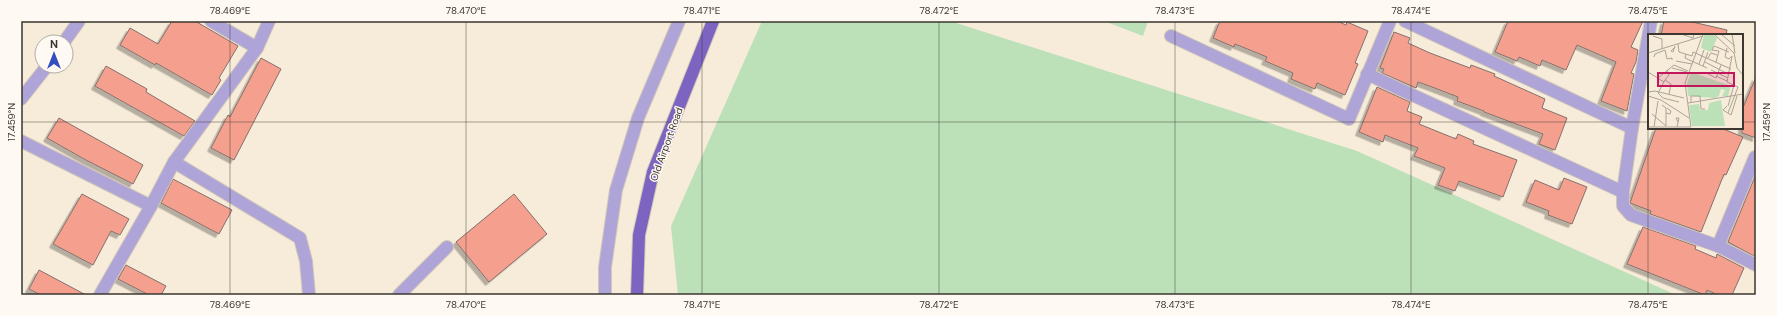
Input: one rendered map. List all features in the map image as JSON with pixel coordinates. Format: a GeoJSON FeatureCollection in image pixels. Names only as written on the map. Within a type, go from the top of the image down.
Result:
{"type":"FeatureCollection","features":[{"type":"Feature","properties":{"kind":"main road","name":"Old Airport Road"},"geometry":{"type":"LineString","coordinates":[[637,295],[639,235],[653,172],[713,21]]}},
{"type":"Feature","properties":{"kind":"street"},"geometry":{"type":"LineString","coordinates":[[70,34],[79,21]]}},
{"type":"Feature","properties":{"kind":"street"},"geometry":{"type":"LineString","coordinates":[[211,21],[256,48]]}},
{"type":"Feature","properties":{"kind":"street"},"geometry":{"type":"LineString","coordinates":[[100,295],[151,206],[174,162],[256,48],[269,21]]}},
{"type":"Feature","properties":{"kind":"street"},"geometry":{"type":"LineString","coordinates":[[605,295],[605,267],[616,190],[638,118],[679,21]]}},
{"type":"Feature","properties":{"kind":"street"},"geometry":{"type":"LineString","coordinates":[[1171,36],[1349,119],[1390,21]]}},
{"type":"Feature","properties":{"kind":"street"},"geometry":{"type":"LineString","coordinates":[[1406,21],[1632,128]]}},
{"type":"Feature","properties":{"kind":"street"},"geometry":{"type":"LineString","coordinates":[[1649,34],[1650,21]]}},
{"type":"Feature","properties":{"kind":"street"},"geometry":{"type":"LineString","coordinates":[[1648,43],[1646,65],[1632,128],[1623,192],[1623,206],[1631,215],[1718,246],[1756,265]]}},
{"type":"Feature","properties":{"kind":"street"},"geometry":{"type":"LineString","coordinates":[[21,99],[41,74]]}},
{"type":"Feature","properties":{"kind":"street"},"geometry":{"type":"LineString","coordinates":[[1367,74],[1623,192]]}},
{"type":"Feature","properties":{"kind":"street"},"geometry":{"type":"LineString","coordinates":[[21,142],[151,206]]}},
{"type":"Feature","properties":{"kind":"street"},"geometry":{"type":"LineString","coordinates":[[1718,246],[1755,157]]}},
{"type":"Feature","properties":{"kind":"street"},"geometry":{"type":"LineString","coordinates":[[174,162],[300,238],[306,261],[309,295]]}},
{"type":"Feature","properties":{"kind":"street"},"geometry":{"type":"LineString","coordinates":[[399,295],[446,247]]}},
{"type":"Feature","properties":{"kind":"green space"},"geometry":{"type":"Polygon","coordinates":[[[762,21],[950,21],[1357,151],[1676,295],[678,295],[671,226],[762,21]]]}},
{"type":"Feature","properties":{"kind":"green space"},"geometry":{"type":"Polygon","coordinates":[[[1104,21],[1148,21],[1143,36],[1104,21]]]}},
{"type":"Feature","properties":{"kind":"building"},"geometry":{"type":"Polygon","coordinates":[[[172,21],[195,21],[238,46],[219,78],[221,80],[212,95],[156,63],[155,65],[120,45],[130,28],[158,44],[172,21]]]}},
{"type":"Feature","properties":{"kind":"building"},"geometry":{"type":"Polygon","coordinates":[[[1220,21],[1337,21],[1346,25],[1347,22],[1368,31],[1355,63],[1358,64],[1345,95],[1317,83],[1315,89],[1291,79],[1293,73],[1265,61],[1267,57],[1235,44],[1234,47],[1213,38],[1220,21]]]}},
{"type":"Feature","properties":{"kind":"building"},"geometry":{"type":"Polygon","coordinates":[[[1508,21],[1643,21],[1631,47],[1638,50],[1636,62],[1631,73],[1634,74],[1627,111],[1601,101],[1616,62],[1577,45],[1566,70],[1542,60],[1540,66],[1519,57],[1517,61],[1495,52],[1508,21]]]}},
{"type":"Feature","properties":{"kind":"building"},"geometry":{"type":"Polygon","coordinates":[[[1664,21],[1688,21],[1727,30],[1726,34],[1661,34],[1664,21]]]}},
{"type":"Feature","properties":{"kind":"building"},"geometry":{"type":"Polygon","coordinates":[[[1394,32],[1410,38],[1408,43],[1430,53],[1470,68],[1471,65],[1495,74],[1494,76],[1545,99],[1542,108],[1567,118],[1555,150],[1539,144],[1543,134],[1457,101],[1458,97],[1432,87],[1418,82],[1416,88],[1382,73],[1384,69],[1380,68],[1394,32]]]}},
{"type":"Feature","properties":{"kind":"building"},"geometry":{"type":"Polygon","coordinates":[[[261,58],[281,69],[234,160],[211,148],[228,115],[230,117],[261,58]]]}},
{"type":"Feature","properties":{"kind":"building"},"geometry":{"type":"Polygon","coordinates":[[[106,66],[147,89],[146,92],[195,121],[184,136],[95,86],[106,66]]]}},
{"type":"Feature","properties":{"kind":"building"},"geometry":{"type":"Polygon","coordinates":[[[1756,77],[1756,138],[1742,133],[1743,108],[1756,77]]]}},
{"type":"Feature","properties":{"kind":"building"},"geometry":{"type":"Polygon","coordinates":[[[1377,87],[1410,102],[1407,111],[1422,117],[1419,124],[1456,139],[1458,134],[1474,141],[1473,144],[1517,160],[1503,197],[1459,181],[1455,191],[1438,185],[1445,168],[1414,156],[1418,148],[1385,135],[1383,142],[1359,132],[1377,87]]]}},
{"type":"Feature","properties":{"kind":"building"},"geometry":{"type":"Polygon","coordinates":[[[59,118],[143,165],[133,184],[47,138],[59,118]]]}},
{"type":"Feature","properties":{"kind":"building"},"geometry":{"type":"Polygon","coordinates":[[[1656,129],[1723,129],[1743,137],[1726,175],[1724,174],[1701,232],[1650,214],[1651,211],[1630,203],[1656,129]]]}},
{"type":"Feature","properties":{"kind":"building"},"geometry":{"type":"Polygon","coordinates":[[[1756,174],[1756,257],[1728,242],[1756,174]]]}},
{"type":"Feature","properties":{"kind":"building"},"geometry":{"type":"Polygon","coordinates":[[[1564,178],[1587,187],[1572,224],[1548,215],[1549,211],[1526,202],[1535,180],[1559,190],[1564,178]]]}},
{"type":"Feature","properties":{"kind":"building"},"geometry":{"type":"Polygon","coordinates":[[[173,179],[232,210],[219,234],[161,203],[173,179]]]}},
{"type":"Feature","properties":{"kind":"building"},"geometry":{"type":"Polygon","coordinates":[[[82,194],[129,219],[120,235],[111,231],[93,265],[53,244],[82,194]]]}},
{"type":"Feature","properties":{"kind":"building"},"geometry":{"type":"Polygon","coordinates":[[[514,194],[547,234],[489,282],[456,242],[514,194]]]}},
{"type":"Feature","properties":{"kind":"building"},"geometry":{"type":"Polygon","coordinates":[[[1643,227],[1696,246],[1695,249],[1716,258],[1717,254],[1744,268],[1732,295],[1718,295],[1707,290],[1705,295],[1627,264],[1643,227]]]}},
{"type":"Feature","properties":{"kind":"building"},"geometry":{"type":"Polygon","coordinates":[[[126,265],[166,286],[161,295],[149,295],[118,279],[126,265]]]}},
{"type":"Feature","properties":{"kind":"building"},"geometry":{"type":"Polygon","coordinates":[[[39,270],[86,295],[41,295],[29,289],[39,270]]]}}]}
